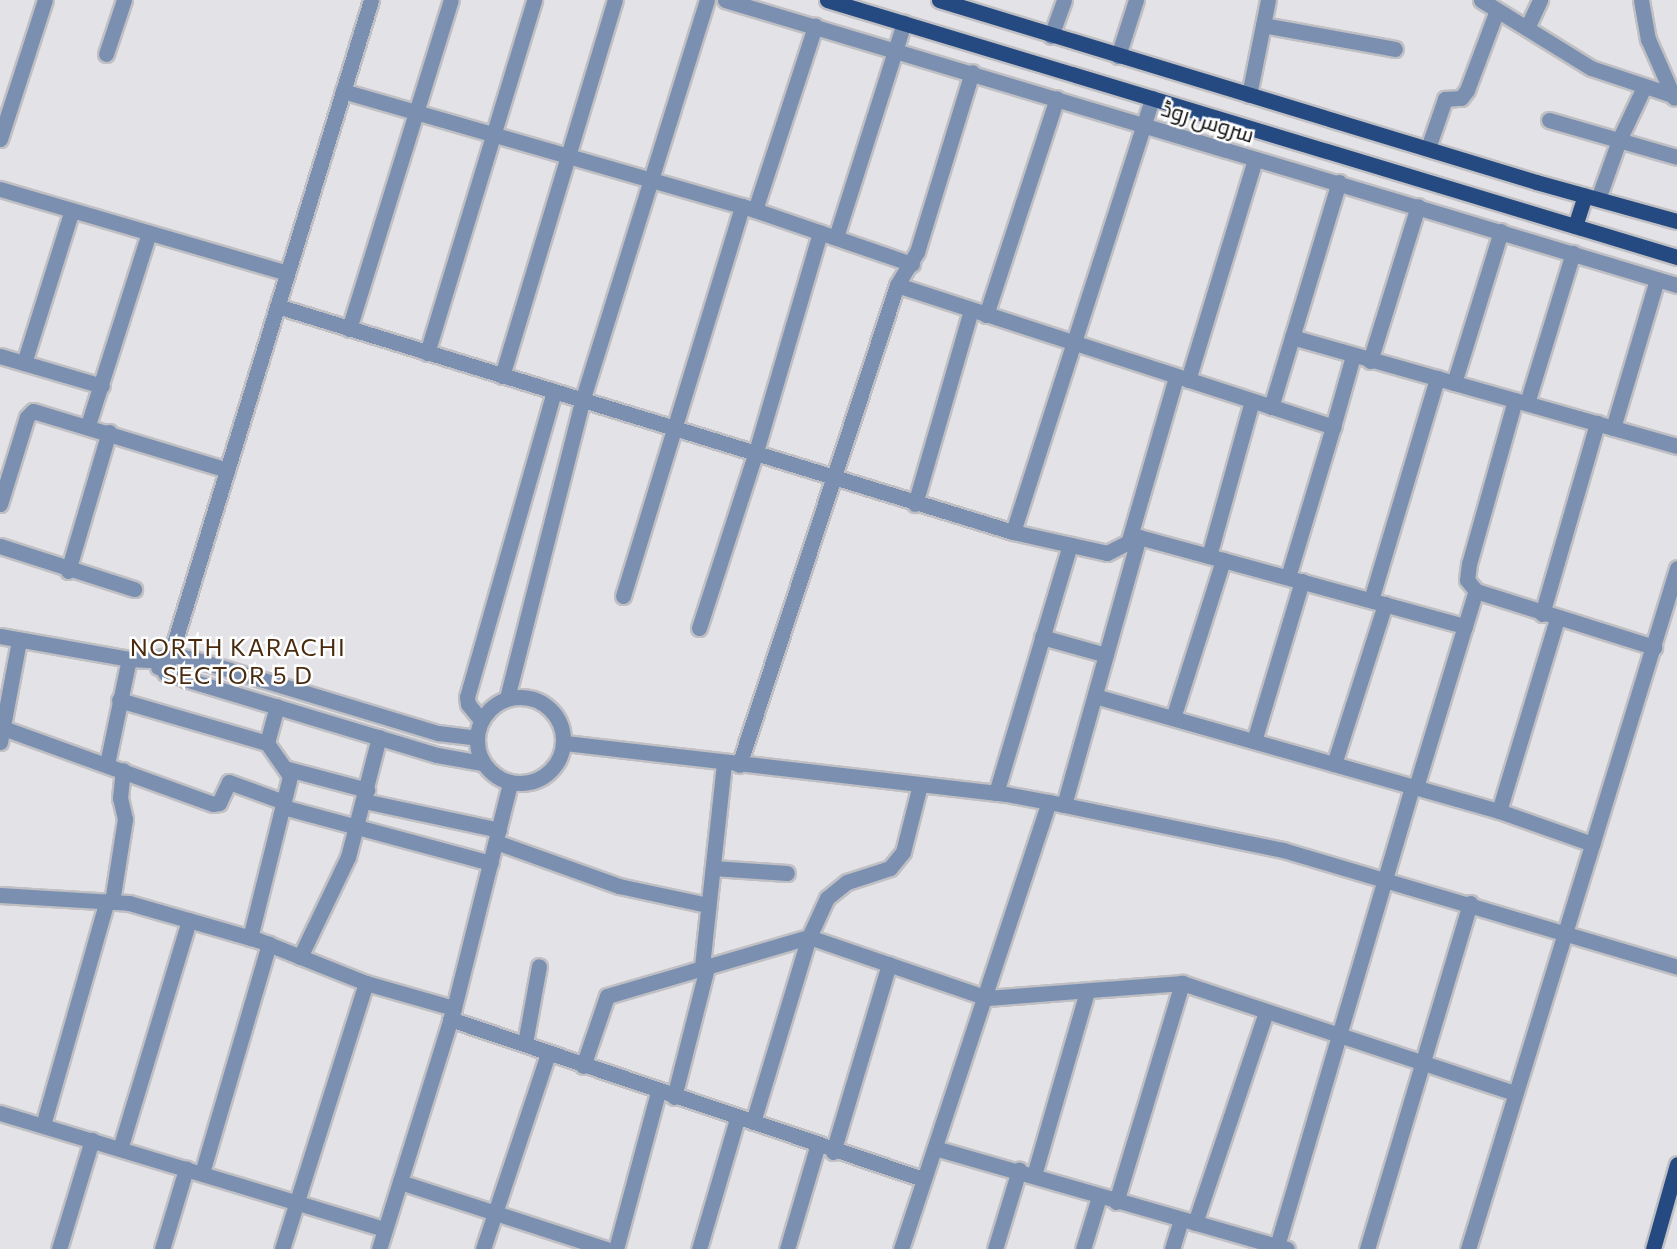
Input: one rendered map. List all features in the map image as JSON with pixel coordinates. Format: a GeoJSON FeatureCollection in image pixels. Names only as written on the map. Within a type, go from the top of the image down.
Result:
{"type":"FeatureCollection","features":[{"type":"Feature","properties":{"kind":"main road"},"geometry":{"type":"LineString","coordinates":[[826,0],[1677,257]]}},
{"type":"Feature","properties":{"kind":"main road"},"geometry":{"type":"LineString","coordinates":[[939,0],[980,6],[1051,36],[1677,221]]}},
{"type":"Feature","properties":{"kind":"main road"},"geometry":{"type":"LineString","coordinates":[[1575,226],[1591,197]]}},
{"type":"Feature","properties":{"kind":"main road"},"geometry":{"type":"LineString","coordinates":[[1653,1249],[1677,1164]]}},
{"type":"Feature","properties":{"kind":"street"},"geometry":{"type":"LineString","coordinates":[[1,133],[45,0]]}},
{"type":"Feature","properties":{"kind":"street"},"geometry":{"type":"LineString","coordinates":[[106,54],[124,0]]}},
{"type":"Feature","properties":{"kind":"street"},"geometry":{"type":"LineString","coordinates":[[165,673],[371,0]]}},
{"type":"Feature","properties":{"kind":"street"},"geometry":{"type":"LineString","coordinates":[[349,329],[451,0]]}},
{"type":"Feature","properties":{"kind":"street"},"geometry":{"type":"LineString","coordinates":[[427,353],[534,0]]}},
{"type":"Feature","properties":{"kind":"street"},"geometry":{"type":"LineString","coordinates":[[502,376],[615,0]]}},
{"type":"Feature","properties":{"kind":"street"},"geometry":{"type":"LineString","coordinates":[[507,698],[582,401],[707,0]]}},
{"type":"Feature","properties":{"kind":"street","name":"سروس روڈ"},"geometry":{"type":"LineString","coordinates":[[725,0],[972,72],[1677,285]]}},
{"type":"Feature","properties":{"kind":"street"},"geometry":{"type":"LineString","coordinates":[[1051,36],[1064,0]]}},
{"type":"Feature","properties":{"kind":"street"},"geometry":{"type":"LineString","coordinates":[[1118,56],[1136,0]]}},
{"type":"Feature","properties":{"kind":"street"},"geometry":{"type":"LineString","coordinates":[[1249,95],[1268,0]]}},
{"type":"Feature","properties":{"kind":"street"},"geometry":{"type":"LineString","coordinates":[[1481,0],[1591,68],[1673,97]]}},
{"type":"Feature","properties":{"kind":"street"},"geometry":{"type":"LineString","coordinates":[[1527,28],[1540,0]]}},
{"type":"Feature","properties":{"kind":"street"},"geometry":{"type":"LineString","coordinates":[[1641,0],[1648,39],[1673,97]]}},
{"type":"Feature","properties":{"kind":"street"},"geometry":{"type":"LineString","coordinates":[[1428,148],[1444,99],[1461,98],[1467,90],[1497,10]]}},
{"type":"Feature","properties":{"kind":"street"},"geometry":{"type":"LineString","coordinates":[[836,237],[904,23]]}},
{"type":"Feature","properties":{"kind":"street"},"geometry":{"type":"LineString","coordinates":[[1263,25],[1395,49]]}},
{"type":"Feature","properties":{"kind":"street"},"geometry":{"type":"LineString","coordinates":[[623,596],[673,429],[748,208],[815,26]]}},
{"type":"Feature","properties":{"kind":"street"},"geometry":{"type":"LineString","coordinates":[[674,1097],[705,965],[708,905],[732,764],[834,480],[897,285],[912,264],[972,72]]}},
{"type":"Feature","properties":{"kind":"street"},"geometry":{"type":"LineString","coordinates":[[1591,197],[1644,87]]}},
{"type":"Feature","properties":{"kind":"street"},"geometry":{"type":"LineString","coordinates":[[343,91],[748,208],[912,264]]}},
{"type":"Feature","properties":{"kind":"street"},"geometry":{"type":"LineString","coordinates":[[915,504],[979,313],[1057,98]]}},
{"type":"Feature","properties":{"kind":"street"},"geometry":{"type":"LineString","coordinates":[[1013,532],[1152,98]]}},
{"type":"Feature","properties":{"kind":"street"},"geometry":{"type":"LineString","coordinates":[[1549,120],[1677,158]]}},
{"type":"Feature","properties":{"kind":"street"},"geometry":{"type":"LineString","coordinates":[[901,1249],[922,1179],[1095,696],[1134,538],[1182,379],[1256,159]]}},
{"type":"Feature","properties":{"kind":"street"},"geometry":{"type":"LineString","coordinates":[[1271,407],[1339,182]]}},
{"type":"Feature","properties":{"kind":"street"},"geometry":{"type":"LineString","coordinates":[[0,189],[287,273]]}},
{"type":"Feature","properties":{"kind":"street"},"geometry":{"type":"LineString","coordinates":[[1370,361],[1418,206]]}},
{"type":"Feature","properties":{"kind":"street"},"geometry":{"type":"LineString","coordinates":[[24,363],[72,210]]}},
{"type":"Feature","properties":{"kind":"street"},"geometry":{"type":"LineString","coordinates":[[1454,383],[1501,231]]}},
{"type":"Feature","properties":{"kind":"street"},"geometry":{"type":"LineString","coordinates":[[699,627],[755,455],[820,232]]}},
{"type":"Feature","properties":{"kind":"street"},"geometry":{"type":"LineString","coordinates":[[88,425],[150,233]]}},
{"type":"Feature","properties":{"kind":"street"},"geometry":{"type":"LineString","coordinates":[[1573,253],[1521,402],[1469,564],[1467,580],[1476,591],[1557,619],[1654,647]]}},
{"type":"Feature","properties":{"kind":"street"},"geometry":{"type":"LineString","coordinates":[[1612,428],[1657,279]]}},
{"type":"Feature","properties":{"kind":"street"},"geometry":{"type":"LineString","coordinates":[[897,285],[1333,427]]}},
{"type":"Feature","properties":{"kind":"street"},"geometry":{"type":"LineString","coordinates":[[277,306],[834,480],[1013,532],[1107,553],[1117,550],[1134,538],[1465,626]]}},
{"type":"Feature","properties":{"kind":"street"},"geometry":{"type":"LineString","coordinates":[[1292,337],[1370,361],[1677,446]]}},
{"type":"Feature","properties":{"kind":"street"},"geometry":{"type":"LineString","coordinates":[[0,356],[102,386]]}},
{"type":"Feature","properties":{"kind":"street"},"geometry":{"type":"LineString","coordinates":[[1254,741],[1353,356]]}},
{"type":"Feature","properties":{"kind":"street"},"geometry":{"type":"LineString","coordinates":[[1334,764],[1437,378]]}},
{"type":"Feature","properties":{"kind":"street"},"geometry":{"type":"LineString","coordinates":[[481,720],[468,704],[467,696],[554,392]]}},
{"type":"Feature","properties":{"kind":"street"},"geometry":{"type":"LineString","coordinates":[[1173,718],[1216,558],[1252,401]]}},
{"type":"Feature","properties":{"kind":"street"},"geometry":{"type":"LineString","coordinates":[[0,504],[27,417],[33,411],[88,425],[227,470]]}},
{"type":"Feature","properties":{"kind":"street"},"geometry":{"type":"LineString","coordinates":[[1542,614],[1597,423]]}},
{"type":"Feature","properties":{"kind":"street"},"geometry":{"type":"LineString","coordinates":[[68,571],[109,432]]}},
{"type":"Feature","properties":{"kind":"street"},"geometry":{"type":"LineString","coordinates":[[996,793],[1070,544]]}},
{"type":"Feature","properties":{"kind":"street"},"geometry":{"type":"LineString","coordinates":[[0,546],[68,571],[134,589]]}},
{"type":"Feature","properties":{"kind":"street"},"geometry":{"type":"LineString","coordinates":[[1468,1249],[1677,568]]}},
{"type":"Feature","properties":{"kind":"street"},"geometry":{"type":"LineString","coordinates":[[935,1148],[1026,1172],[1098,1197],[1261,1245],[1282,1248],[1337,1036],[1384,879],[1476,591]]}},
{"type":"Feature","properties":{"kind":"street"},"geometry":{"type":"LineString","coordinates":[[1499,811],[1557,619]]}},
{"type":"Feature","properties":{"kind":"street"},"geometry":{"type":"LineString","coordinates":[[0,636],[129,659],[149,660],[171,655],[438,733],[476,738]]}},
{"type":"Feature","properties":{"kind":"street"},"geometry":{"type":"LineString","coordinates":[[1042,637],[1106,655]]}},
{"type":"Feature","properties":{"kind":"street"},"geometry":{"type":"LineString","coordinates":[[19,640],[1,735],[107,764],[213,804],[219,803],[229,782],[283,804],[358,829],[490,863]]}},
{"type":"Feature","properties":{"kind":"street"},"geometry":{"type":"LineString","coordinates":[[107,764],[129,659]]}},
{"type":"Feature","properties":{"kind":"street"},"geometry":{"type":"LineString","coordinates":[[149,660],[165,673],[437,755],[482,763]]}},
{"type":"Feature","properties":{"kind":"street"},"geometry":{"type":"LineString","coordinates":[[1095,696],[1499,811],[1592,844]]}},
{"type":"Feature","properties":{"kind":"street"},"geometry":{"type":"LineString","coordinates":[[529,697],[548,706],[561,722],[565,743],[556,767],[536,782],[510,783],[494,776],[482,763],[476,738],[481,720],[492,707],[507,698],[529,697]]}},
{"type":"Feature","properties":{"kind":"street"},"geometry":{"type":"LineString","coordinates":[[319,719],[325,699]]}},
{"type":"Feature","properties":{"kind":"street"},"geometry":{"type":"LineString","coordinates":[[119,700],[267,743],[288,769],[290,776],[250,938]]}},
{"type":"Feature","properties":{"kind":"street"},"geometry":{"type":"LineString","coordinates":[[267,743],[277,706]]}},
{"type":"Feature","properties":{"kind":"street"},"geometry":{"type":"LineString","coordinates":[[300,957],[358,829],[379,737]]}},
{"type":"Feature","properties":{"kind":"street"},"geometry":{"type":"LineString","coordinates":[[565,743],[996,793],[1056,804],[1283,850],[1470,903],[1677,967]]}},
{"type":"Feature","properties":{"kind":"street"},"geometry":{"type":"LineString","coordinates":[[288,769],[366,796],[497,836],[619,886],[708,905]]}},
{"type":"Feature","properties":{"kind":"street"},"geometry":{"type":"LineString","coordinates":[[43,1125],[109,901],[125,819],[120,798],[123,770]]}},
{"type":"Feature","properties":{"kind":"street"},"geometry":{"type":"LineString","coordinates":[[379,1249],[452,1014],[510,783]]}},
{"type":"Feature","properties":{"kind":"street"},"geometry":{"type":"LineString","coordinates":[[753,1122],[809,937],[827,898],[847,882],[890,867],[903,852],[920,785]]}},
{"type":"Feature","properties":{"kind":"street"},"geometry":{"type":"LineString","coordinates":[[713,868],[787,873]]}},
{"type":"Feature","properties":{"kind":"street"},"geometry":{"type":"LineString","coordinates":[[0,895],[109,901],[189,920],[250,938],[452,1014],[548,1054],[737,1119],[753,1122],[817,1147],[922,1179]]}},
{"type":"Feature","properties":{"kind":"street"},"geometry":{"type":"LineString","coordinates":[[1367,1249],[1470,903]]}},
{"type":"Feature","properties":{"kind":"street"},"geometry":{"type":"LineString","coordinates":[[120,1149],[189,920]]}},
{"type":"Feature","properties":{"kind":"street"},"geometry":{"type":"LineString","coordinates":[[583,1066],[607,996],[705,965],[809,937],[987,998],[1182,983],[1515,1093]]}},
{"type":"Feature","properties":{"kind":"street"},"geometry":{"type":"LineString","coordinates":[[202,1173],[269,944]]}},
{"type":"Feature","properties":{"kind":"street"},"geometry":{"type":"LineString","coordinates":[[833,1152],[889,964]]}},
{"type":"Feature","properties":{"kind":"street"},"geometry":{"type":"LineString","coordinates":[[525,1043],[539,966]]}},
{"type":"Feature","properties":{"kind":"street"},"geometry":{"type":"LineString","coordinates":[[282,1249],[366,983]]}},
{"type":"Feature","properties":{"kind":"street"},"geometry":{"type":"LineString","coordinates":[[1116,1202],[1182,983]]}},
{"type":"Feature","properties":{"kind":"street"},"geometry":{"type":"LineString","coordinates":[[995,1249],[1026,1172],[1087,991]]}},
{"type":"Feature","properties":{"kind":"street"},"geometry":{"type":"LineString","coordinates":[[1172,1249],[1188,1222],[1266,1012]]}},
{"type":"Feature","properties":{"kind":"street"},"geometry":{"type":"LineString","coordinates":[[483,1249],[548,1054]]}},
{"type":"Feature","properties":{"kind":"street"},"geometry":{"type":"LineString","coordinates":[[616,1249],[658,1092]]}},
{"type":"Feature","properties":{"kind":"street"},"geometry":{"type":"LineString","coordinates":[[0,1113],[386,1229]]}},
{"type":"Feature","properties":{"kind":"street"},"geometry":{"type":"LineString","coordinates":[[699,1249],[737,1119]]}},
{"type":"Feature","properties":{"kind":"street"},"geometry":{"type":"LineString","coordinates":[[58,1249],[92,1140]]}},
{"type":"Feature","properties":{"kind":"street"},"geometry":{"type":"LineString","coordinates":[[787,1249],[817,1147]]}},
{"type":"Feature","properties":{"kind":"street"},"geometry":{"type":"LineString","coordinates":[[162,1249],[186,1168]]}},
{"type":"Feature","properties":{"kind":"street"},"geometry":{"type":"LineString","coordinates":[[400,1182],[606,1249]]}},
{"type":"Feature","properties":{"kind":"street"},"geometry":{"type":"LineString","coordinates":[[1083,1249],[1098,1197]]}},
{"type":"Feature","properties":{"kind":"district","name":"NORTH KARACHI SECTOR 5 D"},"geometry":{"type":"Point","coordinates":[238,661]}}]}
